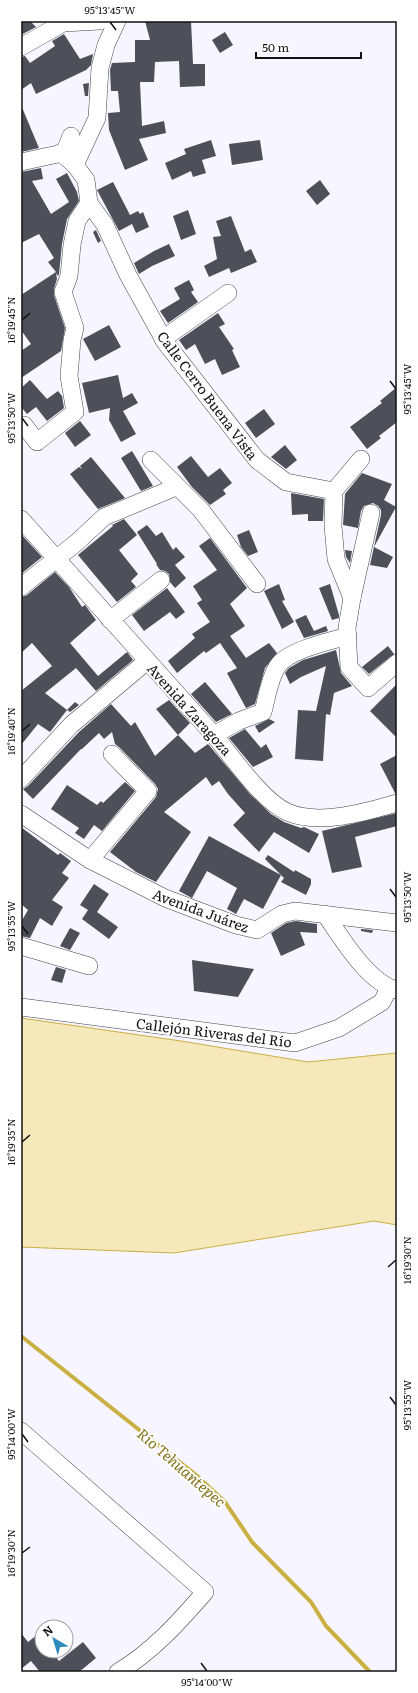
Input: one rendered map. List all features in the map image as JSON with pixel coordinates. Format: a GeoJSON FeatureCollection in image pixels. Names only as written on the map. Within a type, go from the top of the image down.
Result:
{"type":"FeatureCollection","features":[{"type":"Feature","properties":{"kind":"street"},"geometry":{"type":"LineString","coordinates":[[21,47],[63,23],[100,21]]}},
{"type":"Feature","properties":{"kind":"street"},"geometry":{"type":"LineString","coordinates":[[75,165],[97,118],[100,68],[106,45],[117,21]]}},
{"type":"Feature","properties":{"kind":"street"},"geometry":{"type":"LineString","coordinates":[[21,162],[65,151],[70,136]]}},
{"type":"Feature","properties":{"kind":"street","name":"Calle Cerro Buena Vista"},"geometry":{"type":"LineString","coordinates":[[61,153],[75,165],[86,180],[89,203],[105,225],[128,275],[163,339],[257,460],[286,482],[334,491]]}},
{"type":"Feature","properties":{"kind":"street"},"geometry":{"type":"LineString","coordinates":[[21,425],[24,425],[37,442],[75,412],[69,376],[72,340],[75,328],[63,292],[69,276],[72,244],[77,221],[89,203]]}},
{"type":"Feature","properties":{"kind":"street"},"geometry":{"type":"LineString","coordinates":[[163,339],[228,293]]}},
{"type":"Feature","properties":{"kind":"street"},"geometry":{"type":"LineString","coordinates":[[151,460],[176,487],[186,494],[201,510],[257,584]]}},
{"type":"Feature","properties":{"kind":"street"},"geometry":{"type":"LineString","coordinates":[[352,598],[336,559],[333,526],[334,491],[361,460]]}},
{"type":"Feature","properties":{"kind":"street"},"geometry":{"type":"LineString","coordinates":[[21,587],[104,517],[176,487]]}},
{"type":"Feature","properties":{"kind":"street"},"geometry":{"type":"LineString","coordinates":[[371,513],[352,598],[347,628],[350,667],[368,688],[397,664]]}},
{"type":"Feature","properties":{"kind":"street","name":"Avenida Zaragoza"},"geometry":{"type":"LineString","coordinates":[[21,519],[214,735],[256,786],[278,806],[288,812],[308,817],[337,816],[371,810],[397,803]]}},
{"type":"Feature","properties":{"kind":"street"},"geometry":{"type":"LineString","coordinates":[[110,620],[161,580]]}},
{"type":"Feature","properties":{"kind":"street"},"geometry":{"type":"LineString","coordinates":[[214,735],[239,721],[263,712],[272,679],[278,666],[286,658],[311,646],[348,636]]}},
{"type":"Feature","properties":{"kind":"street"},"geometry":{"type":"LineString","coordinates":[[21,779],[71,726],[147,661]]}},
{"type":"Feature","properties":{"kind":"street"},"geometry":{"type":"LineString","coordinates":[[90,860],[148,791],[112,754]]}},
{"type":"Feature","properties":{"kind":"street","name":"Avenida Juárez"},"geometry":{"type":"LineString","coordinates":[[21,814],[90,860],[165,898],[236,925],[257,930],[282,914],[295,911],[397,923]]}},
{"type":"Feature","properties":{"kind":"street"},"geometry":{"type":"LineString","coordinates":[[325,914],[362,966],[393,989]]}},
{"type":"Feature","properties":{"kind":"street"},"geometry":{"type":"LineString","coordinates":[[21,946],[89,966]]}},
{"type":"Feature","properties":{"kind":"street","name":"Callejón Riveras del Río"},"geometry":{"type":"LineString","coordinates":[[21,1007],[295,1043],[339,1028],[382,1002],[393,989]]}},
{"type":"Feature","properties":{"kind":"street"},"geometry":{"type":"LineString","coordinates":[[21,1431],[205,1592],[171,1631],[118,1672]]}},
{"type":"Feature","properties":{"kind":"shaded area"},"geometry":{"type":"Polygon","coordinates":[[[21,1018],[181,1041],[308,1062],[397,1053],[397,1225],[374,1221],[174,1253],[21,1247],[21,1018]]]}},
{"type":"Feature","properties":{"kind":"building"},"geometry":{"type":"Polygon","coordinates":[[[21,21],[30,21],[36,27],[21,35],[21,21]]]}},
{"type":"Feature","properties":{"kind":"building"},"geometry":{"type":"Polygon","coordinates":[[[145,21],[191,21],[193,64],[205,64],[205,86],[180,87],[179,61],[155,62],[154,82],[140,82],[142,126],[164,121],[166,133],[139,139],[148,160],[125,170],[109,130],[108,113],[120,112],[118,91],[111,91],[110,70],[112,63],[135,62],[135,40],[150,40],[145,21]]]}},
{"type":"Feature","properties":{"kind":"building"},"geometry":{"type":"Polygon","coordinates":[[[225,32],[233,45],[220,53],[212,40],[225,32]]]}},
{"type":"Feature","properties":{"kind":"building"},"geometry":{"type":"Polygon","coordinates":[[[64,34],[80,59],[93,54],[91,65],[86,70],[36,94],[31,83],[21,90],[21,57],[25,56],[30,63],[55,46],[52,41],[64,34]]]}},
{"type":"Feature","properties":{"kind":"building"},"geometry":{"type":"Polygon","coordinates":[[[89,83],[88,96],[85,96],[83,84],[89,83]]]}},
{"type":"Feature","properties":{"kind":"building"},"geometry":{"type":"Polygon","coordinates":[[[21,105],[39,148],[21,152],[21,105]]]}},
{"type":"Feature","properties":{"kind":"building"},"geometry":{"type":"Polygon","coordinates":[[[211,140],[216,156],[202,160],[206,173],[193,177],[191,171],[172,180],[165,163],[186,154],[184,149],[211,140]]]}},
{"type":"Feature","properties":{"kind":"building"},"geometry":{"type":"Polygon","coordinates":[[[260,140],[263,160],[232,165],[229,144],[260,140]]]}},
{"type":"Feature","properties":{"kind":"building"},"geometry":{"type":"Polygon","coordinates":[[[41,168],[43,179],[32,181],[51,214],[69,202],[56,179],[67,173],[77,192],[79,201],[67,219],[62,244],[59,274],[58,276],[56,273],[57,279],[54,289],[54,295],[65,328],[61,351],[21,378],[21,351],[31,344],[21,330],[21,295],[56,272],[48,262],[54,258],[39,234],[21,243],[21,172],[41,168]]]}},
{"type":"Feature","properties":{"kind":"building"},"geometry":{"type":"Polygon","coordinates":[[[320,180],[330,194],[317,205],[306,191],[320,180]]]}},
{"type":"Feature","properties":{"kind":"building"},"geometry":{"type":"Polygon","coordinates":[[[113,182],[130,215],[138,211],[140,214],[143,212],[149,227],[136,233],[132,224],[119,231],[97,190],[113,182]]]}},
{"type":"Feature","properties":{"kind":"building"},"geometry":{"type":"Polygon","coordinates":[[[188,210],[196,234],[181,240],[173,216],[188,210]]]}},
{"type":"Feature","properties":{"kind":"building"},"geometry":{"type":"Polygon","coordinates":[[[231,216],[245,252],[251,249],[257,262],[231,273],[229,268],[209,277],[204,266],[217,259],[213,237],[221,236],[216,221],[231,216]]]}},
{"type":"Feature","properties":{"kind":"building"},"geometry":{"type":"Polygon","coordinates":[[[96,230],[101,241],[98,243],[93,232],[96,230]]]}},
{"type":"Feature","properties":{"kind":"building"},"geometry":{"type":"Polygon","coordinates":[[[169,244],[175,256],[152,266],[139,274],[134,263],[169,244]]]}},
{"type":"Feature","properties":{"kind":"building"},"geometry":{"type":"Polygon","coordinates":[[[189,280],[194,290],[191,292],[198,302],[168,323],[160,311],[180,299],[174,288],[189,280]]]}},
{"type":"Feature","properties":{"kind":"building"},"geometry":{"type":"Polygon","coordinates":[[[218,313],[225,324],[219,327],[234,349],[232,350],[240,367],[222,375],[215,359],[205,364],[195,344],[186,350],[179,340],[218,313]]]}},
{"type":"Feature","properties":{"kind":"building"},"geometry":{"type":"Polygon","coordinates":[[[109,325],[121,347],[95,361],[83,339],[109,325]]]}},
{"type":"Feature","properties":{"kind":"building"},"geometry":{"type":"Polygon","coordinates":[[[118,375],[123,398],[132,393],[138,403],[123,411],[136,434],[121,442],[109,420],[110,408],[89,413],[82,383],[118,375]]]}},
{"type":"Feature","properties":{"kind":"building"},"geometry":{"type":"Polygon","coordinates":[[[30,380],[47,399],[58,391],[62,396],[64,408],[47,421],[36,407],[27,414],[21,407],[21,388],[30,380]]]}},
{"type":"Feature","properties":{"kind":"building"},"geometry":{"type":"Polygon","coordinates":[[[397,387],[397,422],[379,436],[381,438],[367,449],[350,427],[382,403],[380,401],[397,387]]]}},
{"type":"Feature","properties":{"kind":"building"},"geometry":{"type":"Polygon","coordinates":[[[264,409],[275,424],[256,438],[245,423],[264,409]]]}},
{"type":"Feature","properties":{"kind":"building"},"geometry":{"type":"Polygon","coordinates":[[[80,421],[91,435],[75,447],[65,433],[80,421]]]}},
{"type":"Feature","properties":{"kind":"building"},"geometry":{"type":"Polygon","coordinates":[[[285,445],[297,460],[286,469],[271,457],[285,445]]]}},
{"type":"Feature","properties":{"kind":"building"},"geometry":{"type":"Polygon","coordinates":[[[132,451],[153,486],[141,491],[121,458],[132,451]]]}},
{"type":"Feature","properties":{"kind":"building"},"geometry":{"type":"Polygon","coordinates":[[[191,456],[208,477],[220,468],[232,483],[223,490],[226,494],[210,505],[192,487],[177,467],[191,456]]]}},
{"type":"Feature","properties":{"kind":"building"},"geometry":{"type":"Polygon","coordinates":[[[91,457],[125,498],[98,509],[70,474],[79,467],[82,469],[80,466],[91,457]]]}},
{"type":"Feature","properties":{"kind":"building"},"geometry":{"type":"Polygon","coordinates":[[[362,473],[392,484],[384,500],[396,507],[374,547],[393,557],[387,568],[370,565],[381,515],[381,510],[378,506],[373,503],[364,506],[361,511],[358,528],[343,525],[345,494],[362,473]]]}},
{"type":"Feature","properties":{"kind":"building"},"geometry":{"type":"Polygon","coordinates":[[[291,493],[324,499],[323,521],[308,521],[308,514],[292,515],[291,493]]]}},
{"type":"Feature","properties":{"kind":"building"},"geometry":{"type":"Polygon","coordinates":[[[124,519],[137,535],[119,550],[138,574],[131,581],[136,587],[117,602],[78,555],[113,526],[112,525],[124,519]]]}},
{"type":"Feature","properties":{"kind":"building"},"geometry":{"type":"Polygon","coordinates":[[[147,525],[156,536],[162,532],[173,550],[176,547],[185,557],[175,565],[186,578],[175,588],[170,582],[169,574],[160,570],[137,532],[147,525]]]}},
{"type":"Feature","properties":{"kind":"building"},"geometry":{"type":"Polygon","coordinates":[[[249,530],[258,552],[248,556],[241,547],[237,535],[249,530]]]}},
{"type":"Feature","properties":{"kind":"building"},"geometry":{"type":"Polygon","coordinates":[[[21,534],[42,557],[21,574],[21,534]]]}},
{"type":"Feature","properties":{"kind":"building"},"geometry":{"type":"Polygon","coordinates":[[[210,538],[247,588],[230,604],[245,626],[230,636],[246,658],[269,643],[277,653],[265,668],[255,704],[246,708],[227,673],[237,668],[220,643],[206,653],[204,651],[177,673],[168,661],[195,638],[192,634],[210,622],[197,603],[202,600],[193,586],[217,570],[199,546],[210,538]]]}},
{"type":"Feature","properties":{"kind":"building"},"geometry":{"type":"Polygon","coordinates":[[[345,550],[352,551],[350,563],[346,557],[345,550]]]}},
{"type":"Feature","properties":{"kind":"building"},"geometry":{"type":"Polygon","coordinates":[[[55,572],[69,587],[82,607],[85,605],[96,620],[70,643],[98,676],[127,652],[133,660],[96,691],[76,668],[45,693],[67,710],[50,732],[38,724],[21,745],[21,691],[52,666],[32,643],[21,653],[21,597],[27,595],[55,572]]]}},
{"type":"Feature","properties":{"kind":"building"},"geometry":{"type":"Polygon","coordinates":[[[279,584],[285,600],[282,601],[294,622],[282,629],[264,591],[279,584]]]}},
{"type":"Feature","properties":{"kind":"building"},"geometry":{"type":"Polygon","coordinates":[[[330,584],[339,615],[339,618],[332,620],[319,588],[330,584]]]}},
{"type":"Feature","properties":{"kind":"building"},"geometry":{"type":"Polygon","coordinates":[[[167,588],[185,612],[176,619],[170,612],[144,631],[132,615],[167,588]]]}},
{"type":"Feature","properties":{"kind":"building"},"geometry":{"type":"Polygon","coordinates":[[[306,615],[314,631],[326,626],[328,631],[304,638],[295,620],[306,615]]]}},
{"type":"Feature","properties":{"kind":"building"},"geometry":{"type":"Polygon","coordinates":[[[388,646],[394,654],[369,674],[362,667],[388,646]]]}},
{"type":"Feature","properties":{"kind":"building"},"geometry":{"type":"Polygon","coordinates":[[[336,650],[341,673],[352,686],[334,693],[330,715],[326,714],[323,761],[295,759],[298,710],[316,711],[326,666],[301,677],[290,684],[285,673],[289,668],[303,660],[336,650]]]}},
{"type":"Feature","properties":{"kind":"building"},"geometry":{"type":"Polygon","coordinates":[[[205,682],[232,714],[216,722],[191,694],[205,682]]]}},
{"type":"Feature","properties":{"kind":"building"},"geometry":{"type":"Polygon","coordinates":[[[397,684],[397,738],[370,711],[397,684]]]}},
{"type":"Feature","properties":{"kind":"building"},"geometry":{"type":"Polygon","coordinates":[[[169,700],[190,723],[178,735],[156,709],[169,700]]]}},
{"type":"Feature","properties":{"kind":"building"},"geometry":{"type":"Polygon","coordinates":[[[75,702],[79,705],[70,712],[67,710],[75,702]]]}},
{"type":"Feature","properties":{"kind":"building"},"geometry":{"type":"Polygon","coordinates":[[[111,704],[131,726],[135,722],[155,756],[178,735],[195,753],[208,744],[250,794],[271,814],[284,822],[301,828],[304,827],[319,834],[309,853],[274,832],[259,852],[233,825],[245,813],[228,794],[219,781],[212,786],[206,777],[164,812],[191,832],[156,882],[136,872],[110,852],[156,797],[158,789],[155,784],[115,744],[112,732],[104,739],[99,733],[81,749],[33,799],[23,789],[28,786],[79,732],[111,704]]]}},
{"type":"Feature","properties":{"kind":"building"},"geometry":{"type":"Polygon","coordinates":[[[269,719],[275,722],[259,733],[255,726],[269,719]]]}},
{"type":"Feature","properties":{"kind":"building"},"geometry":{"type":"Polygon","coordinates":[[[245,729],[261,748],[266,744],[273,757],[253,767],[229,738],[245,729]]]}},
{"type":"Feature","properties":{"kind":"building"},"geometry":{"type":"Polygon","coordinates":[[[397,755],[397,793],[395,793],[380,764],[397,755]]]}},
{"type":"Feature","properties":{"kind":"building"},"geometry":{"type":"Polygon","coordinates":[[[125,782],[135,791],[102,831],[94,825],[84,839],[75,833],[79,828],[51,809],[67,785],[97,805],[101,801],[103,803],[125,782]]]}},
{"type":"Feature","properties":{"kind":"building"},"geometry":{"type":"Polygon","coordinates":[[[397,813],[397,826],[355,837],[362,867],[332,873],[322,831],[397,813]]]}},
{"type":"Feature","properties":{"kind":"building"},"geometry":{"type":"Polygon","coordinates":[[[21,827],[58,855],[60,853],[71,861],[62,873],[69,878],[52,900],[63,907],[52,926],[40,918],[30,938],[21,936],[21,922],[28,910],[21,904],[21,827]]]}},
{"type":"Feature","properties":{"kind":"building"},"geometry":{"type":"Polygon","coordinates":[[[209,836],[281,875],[263,909],[244,899],[236,914],[227,909],[237,888],[207,871],[192,898],[179,891],[209,836]]]}},
{"type":"Feature","properties":{"kind":"building"},"geometry":{"type":"Polygon","coordinates":[[[268,855],[294,872],[295,870],[311,879],[311,884],[306,895],[281,882],[284,878],[265,859],[268,855]]]}},
{"type":"Feature","properties":{"kind":"building"},"geometry":{"type":"Polygon","coordinates":[[[94,884],[109,894],[97,912],[118,927],[109,939],[82,919],[88,910],[80,905],[94,884]]]}},
{"type":"Feature","properties":{"kind":"building"},"geometry":{"type":"Polygon","coordinates":[[[296,921],[317,924],[317,933],[300,932],[305,945],[281,956],[271,933],[286,923],[296,921]]]}},
{"type":"Feature","properties":{"kind":"building"},"geometry":{"type":"Polygon","coordinates":[[[70,928],[80,933],[70,950],[60,946],[70,928]]]}},
{"type":"Feature","properties":{"kind":"building"},"geometry":{"type":"Polygon","coordinates":[[[361,929],[373,930],[372,933],[361,931],[361,929]]]}},
{"type":"Feature","properties":{"kind":"building"},"geometry":{"type":"Polygon","coordinates":[[[192,960],[254,969],[238,997],[194,991],[192,960]]]}},
{"type":"Feature","properties":{"kind":"building"},"geometry":{"type":"Polygon","coordinates":[[[56,967],[66,970],[62,983],[51,980],[56,967]]]}},
{"type":"Feature","properties":{"kind":"building"},"geometry":{"type":"Polygon","coordinates":[[[21,1633],[28,1642],[34,1637],[34,1659],[57,1659],[59,1661],[62,1659],[74,1659],[74,1649],[83,1642],[96,1658],[79,1672],[40,1672],[31,1661],[21,1669],[21,1633]]]}},
{"type":"Feature","properties":{"kind":"waterway","name":"Río Tehuantepec"},"geometry":{"type":"LineString","coordinates":[[21,1336],[196,1475],[225,1502],[252,1542],[311,1602],[326,1626],[370,1672]]}}]}
